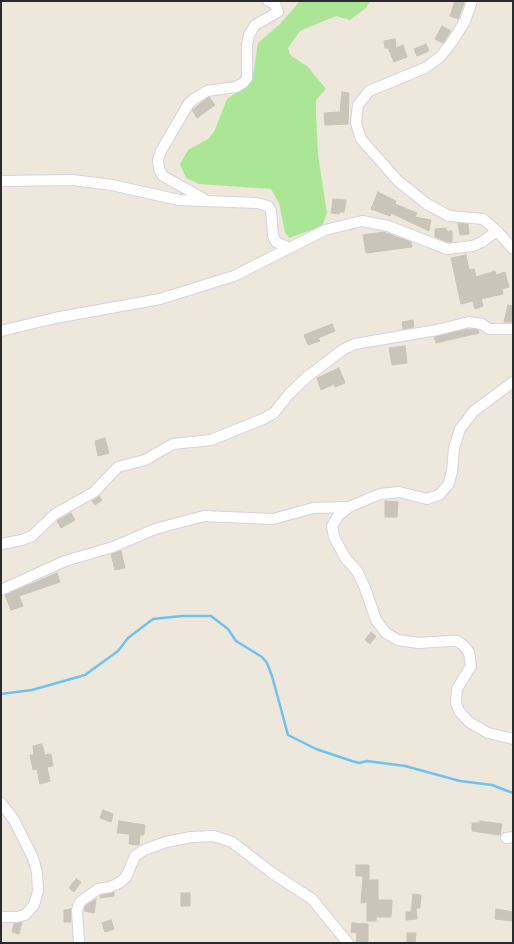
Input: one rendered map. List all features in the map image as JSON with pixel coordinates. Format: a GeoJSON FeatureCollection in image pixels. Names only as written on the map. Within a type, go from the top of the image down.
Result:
{"type":"FeatureCollection","features":[{"type":"Feature","properties":{"kind":"street"},"geometry":{"type":"LineString","coordinates":[[207,201],[163,176],[159,169],[158,160],[165,144],[189,104],[194,99],[207,91],[236,87],[243,84],[247,78],[247,45],[249,35],[255,25],[278,12],[275,4],[268,1]]}},
{"type":"Feature","properties":{"kind":"street"},"geometry":{"type":"LineString","coordinates":[[472,1],[465,21],[452,42],[440,57],[425,68],[369,91],[358,105],[356,123],[361,139],[371,153],[398,181],[427,204],[449,216],[483,219],[497,230],[513,249]]}},
{"type":"Feature","properties":{"kind":"street"},"geometry":{"type":"LineString","coordinates":[[1,181],[73,180],[112,185],[179,200],[257,202],[268,206],[271,212],[273,236],[276,242],[289,248]]}},
{"type":"Feature","properties":{"kind":"street"},"geometry":{"type":"LineString","coordinates":[[1,331],[55,318],[160,299],[234,276],[326,230],[362,221],[388,226],[447,250],[478,244],[497,230]]}},
{"type":"Feature","properties":{"kind":"street"},"geometry":{"type":"LineString","coordinates":[[1,544],[22,540],[32,536],[55,514],[94,492],[118,468],[145,460],[173,444],[211,440],[263,420],[274,413],[289,394],[308,376],[344,349],[355,344],[437,330],[468,322],[482,324],[489,329],[513,329]]}},
{"type":"Feature","properties":{"kind":"street"},"geometry":{"type":"LineString","coordinates":[[513,382],[474,411],[460,429],[454,448],[452,472],[448,485],[439,495],[427,500],[399,492],[380,494],[349,507],[338,516],[332,526],[334,537],[346,559],[356,570],[376,620],[386,633],[398,640],[418,643],[449,641],[457,642],[462,645],[469,652],[471,666],[457,689],[456,703],[459,711],[469,722],[488,732],[513,739]]}},
{"type":"Feature","properties":{"kind":"street"},"geometry":{"type":"LineString","coordinates":[[1,590],[65,561],[113,547],[155,529],[204,516],[273,519],[313,508],[349,507]]}},
{"type":"Feature","properties":{"kind":"street"},"geometry":{"type":"LineString","coordinates":[[1,803],[14,820],[33,858],[37,872],[38,891],[34,905],[25,915],[17,917],[1,917]]}},
{"type":"Feature","properties":{"kind":"street"},"geometry":{"type":"LineString","coordinates":[[79,943],[76,910],[80,902],[93,891],[110,887],[123,880],[126,877],[135,856],[144,850],[166,842],[191,837],[214,836],[232,842],[272,873],[312,899],[348,943]]}},
{"type":"Feature","properties":{"kind":"green space"},"geometry":{"type":"Polygon","coordinates":[[[300,1],[370,1],[366,8],[350,20],[336,16],[300,31],[288,48],[290,55],[308,67],[326,89],[316,100],[316,114],[318,155],[327,213],[322,226],[289,238],[285,232],[279,203],[271,189],[199,184],[186,178],[180,164],[188,150],[208,139],[214,132],[227,99],[252,82],[258,43],[280,24],[300,1]]]}},
{"type":"Feature","properties":{"kind":"building"},"geometry":{"type":"Polygon","coordinates":[[[455,1],[463,1],[464,3],[458,19],[450,16],[455,1]]]}},
{"type":"Feature","properties":{"kind":"building"},"geometry":{"type":"Polygon","coordinates":[[[442,26],[451,31],[443,43],[435,39],[442,26]]]}},
{"type":"Feature","properties":{"kind":"building"},"geometry":{"type":"Polygon","coordinates":[[[395,39],[396,48],[403,45],[407,57],[394,62],[388,48],[385,48],[384,41],[395,39]]]}},
{"type":"Feature","properties":{"kind":"building"},"geometry":{"type":"Polygon","coordinates":[[[426,44],[429,51],[417,56],[414,49],[426,44]]]}},
{"type":"Feature","properties":{"kind":"building"},"geometry":{"type":"Polygon","coordinates":[[[342,92],[349,93],[348,124],[325,125],[324,113],[340,112],[342,92]]]}},
{"type":"Feature","properties":{"kind":"building"},"geometry":{"type":"Polygon","coordinates":[[[209,97],[215,105],[197,118],[192,110],[209,97]]]}},
{"type":"Feature","properties":{"kind":"building"},"geometry":{"type":"Polygon","coordinates":[[[378,192],[396,201],[395,204],[417,213],[415,217],[431,220],[429,231],[391,213],[390,216],[371,209],[378,192]]]}},
{"type":"Feature","properties":{"kind":"building"},"geometry":{"type":"Polygon","coordinates":[[[333,199],[346,200],[344,212],[339,212],[339,214],[331,213],[333,199]]]}},
{"type":"Feature","properties":{"kind":"building"},"geometry":{"type":"Polygon","coordinates":[[[458,223],[468,224],[469,234],[460,235],[458,223]]]}},
{"type":"Feature","properties":{"kind":"building"},"geometry":{"type":"Polygon","coordinates":[[[446,228],[446,231],[452,231],[452,242],[435,237],[435,229],[446,228]]]}},
{"type":"Feature","properties":{"kind":"building"},"geometry":{"type":"Polygon","coordinates":[[[383,232],[411,242],[412,247],[366,253],[363,235],[383,232]]]}},
{"type":"Feature","properties":{"kind":"building"},"geometry":{"type":"Polygon","coordinates":[[[466,255],[469,270],[474,269],[476,277],[495,271],[496,275],[505,272],[509,287],[502,289],[503,294],[481,299],[483,306],[475,309],[473,301],[461,304],[451,258],[466,255]]]}},
{"type":"Feature","properties":{"kind":"building"},"geometry":{"type":"Polygon","coordinates":[[[508,305],[513,306],[513,322],[504,322],[508,305]]]}},
{"type":"Feature","properties":{"kind":"building"},"geometry":{"type":"Polygon","coordinates":[[[413,320],[414,327],[403,329],[402,322],[413,320]]]}},
{"type":"Feature","properties":{"kind":"building"},"geometry":{"type":"Polygon","coordinates":[[[332,324],[335,331],[318,338],[320,341],[308,345],[304,335],[332,324]]]}},
{"type":"Feature","properties":{"kind":"building"},"geometry":{"type":"Polygon","coordinates":[[[469,329],[478,330],[479,333],[436,343],[434,337],[469,329]]]}},
{"type":"Feature","properties":{"kind":"building"},"geometry":{"type":"Polygon","coordinates":[[[405,346],[407,363],[392,365],[389,348],[405,346]]]}},
{"type":"Feature","properties":{"kind":"building"},"geometry":{"type":"Polygon","coordinates":[[[339,368],[345,383],[335,387],[334,384],[321,390],[317,378],[339,368]]]}},
{"type":"Feature","properties":{"kind":"building"},"geometry":{"type":"Polygon","coordinates":[[[105,438],[109,453],[98,456],[95,441],[105,438]]]}},
{"type":"Feature","properties":{"kind":"building"},"geometry":{"type":"Polygon","coordinates":[[[99,496],[102,500],[95,505],[92,501],[99,496]]]}},
{"type":"Feature","properties":{"kind":"building"},"geometry":{"type":"Polygon","coordinates":[[[385,501],[398,502],[397,517],[385,517],[385,501]]]}},
{"type":"Feature","properties":{"kind":"building"},"geometry":{"type":"Polygon","coordinates":[[[71,513],[75,520],[61,528],[57,521],[71,513]]]}},
{"type":"Feature","properties":{"kind":"building"},"geometry":{"type":"Polygon","coordinates":[[[121,551],[125,568],[115,570],[111,554],[121,551]]]}},
{"type":"Feature","properties":{"kind":"building"},"geometry":{"type":"Polygon","coordinates":[[[57,573],[60,582],[19,596],[23,606],[11,610],[5,595],[57,573]]]}},
{"type":"Feature","properties":{"kind":"building"},"geometry":{"type":"Polygon","coordinates":[[[371,632],[376,636],[370,644],[365,640],[371,632]]]}},
{"type":"Feature","properties":{"kind":"building"},"geometry":{"type":"Polygon","coordinates":[[[42,744],[45,755],[51,754],[53,766],[47,767],[50,781],[40,784],[37,769],[33,770],[30,755],[34,755],[33,746],[42,744]]]}},
{"type":"Feature","properties":{"kind":"building"},"geometry":{"type":"Polygon","coordinates":[[[103,810],[113,814],[111,822],[100,818],[103,810]]]}},
{"type":"Feature","properties":{"kind":"building"},"geometry":{"type":"Polygon","coordinates":[[[119,821],[145,825],[144,835],[140,835],[139,845],[129,844],[130,834],[117,833],[119,821]]]}},
{"type":"Feature","properties":{"kind":"building"},"geometry":{"type":"Polygon","coordinates":[[[480,821],[502,824],[500,835],[472,831],[472,823],[480,823],[480,821]]]}},
{"type":"Feature","properties":{"kind":"building"},"geometry":{"type":"Polygon","coordinates":[[[356,865],[369,865],[369,880],[378,880],[378,900],[392,900],[391,917],[376,917],[376,921],[367,921],[367,902],[361,903],[363,876],[356,876],[356,865]]]}},
{"type":"Feature","properties":{"kind":"building"},"geometry":{"type":"Polygon","coordinates":[[[76,879],[81,882],[74,892],[69,888],[76,879]]]}},
{"type":"Feature","properties":{"kind":"building"},"geometry":{"type":"Polygon","coordinates":[[[114,892],[114,896],[100,898],[101,895],[114,892]]]}},
{"type":"Feature","properties":{"kind":"building"},"geometry":{"type":"Polygon","coordinates":[[[181,893],[190,893],[190,906],[181,906],[181,893]]]}},
{"type":"Feature","properties":{"kind":"building"},"geometry":{"type":"Polygon","coordinates":[[[413,894],[421,895],[420,908],[416,908],[417,919],[406,920],[406,912],[411,912],[413,894]]]}},
{"type":"Feature","properties":{"kind":"building"},"geometry":{"type":"Polygon","coordinates":[[[96,899],[94,913],[84,911],[85,906],[96,899]]]}},
{"type":"Feature","properties":{"kind":"building"},"geometry":{"type":"Polygon","coordinates":[[[71,909],[71,922],[64,922],[64,910],[71,909]]]}},
{"type":"Feature","properties":{"kind":"building"},"geometry":{"type":"Polygon","coordinates":[[[496,909],[513,912],[513,921],[495,919],[496,909]]]}},
{"type":"Feature","properties":{"kind":"building"},"geometry":{"type":"Polygon","coordinates":[[[111,920],[114,929],[105,932],[102,923],[111,920]]]}},
{"type":"Feature","properties":{"kind":"building"},"geometry":{"type":"Polygon","coordinates":[[[22,922],[19,934],[12,932],[14,924],[22,922]]]}},
{"type":"Feature","properties":{"kind":"building"},"geometry":{"type":"Polygon","coordinates":[[[352,923],[368,924],[368,943],[356,943],[357,933],[351,932],[352,923]]]}},
{"type":"Feature","properties":{"kind":"building"},"geometry":{"type":"Polygon","coordinates":[[[407,933],[416,933],[415,943],[407,943],[407,933]]]}},
{"type":"Feature","properties":{"kind":"waterway"},"geometry":{"type":"LineString","coordinates":[[1,694],[32,690],[85,675],[118,651],[128,638],[153,619],[182,616],[211,616],[228,629],[236,641],[262,657],[267,663],[288,735],[316,749],[359,763],[367,761],[405,766],[460,781],[492,785],[513,793]]}}]}
